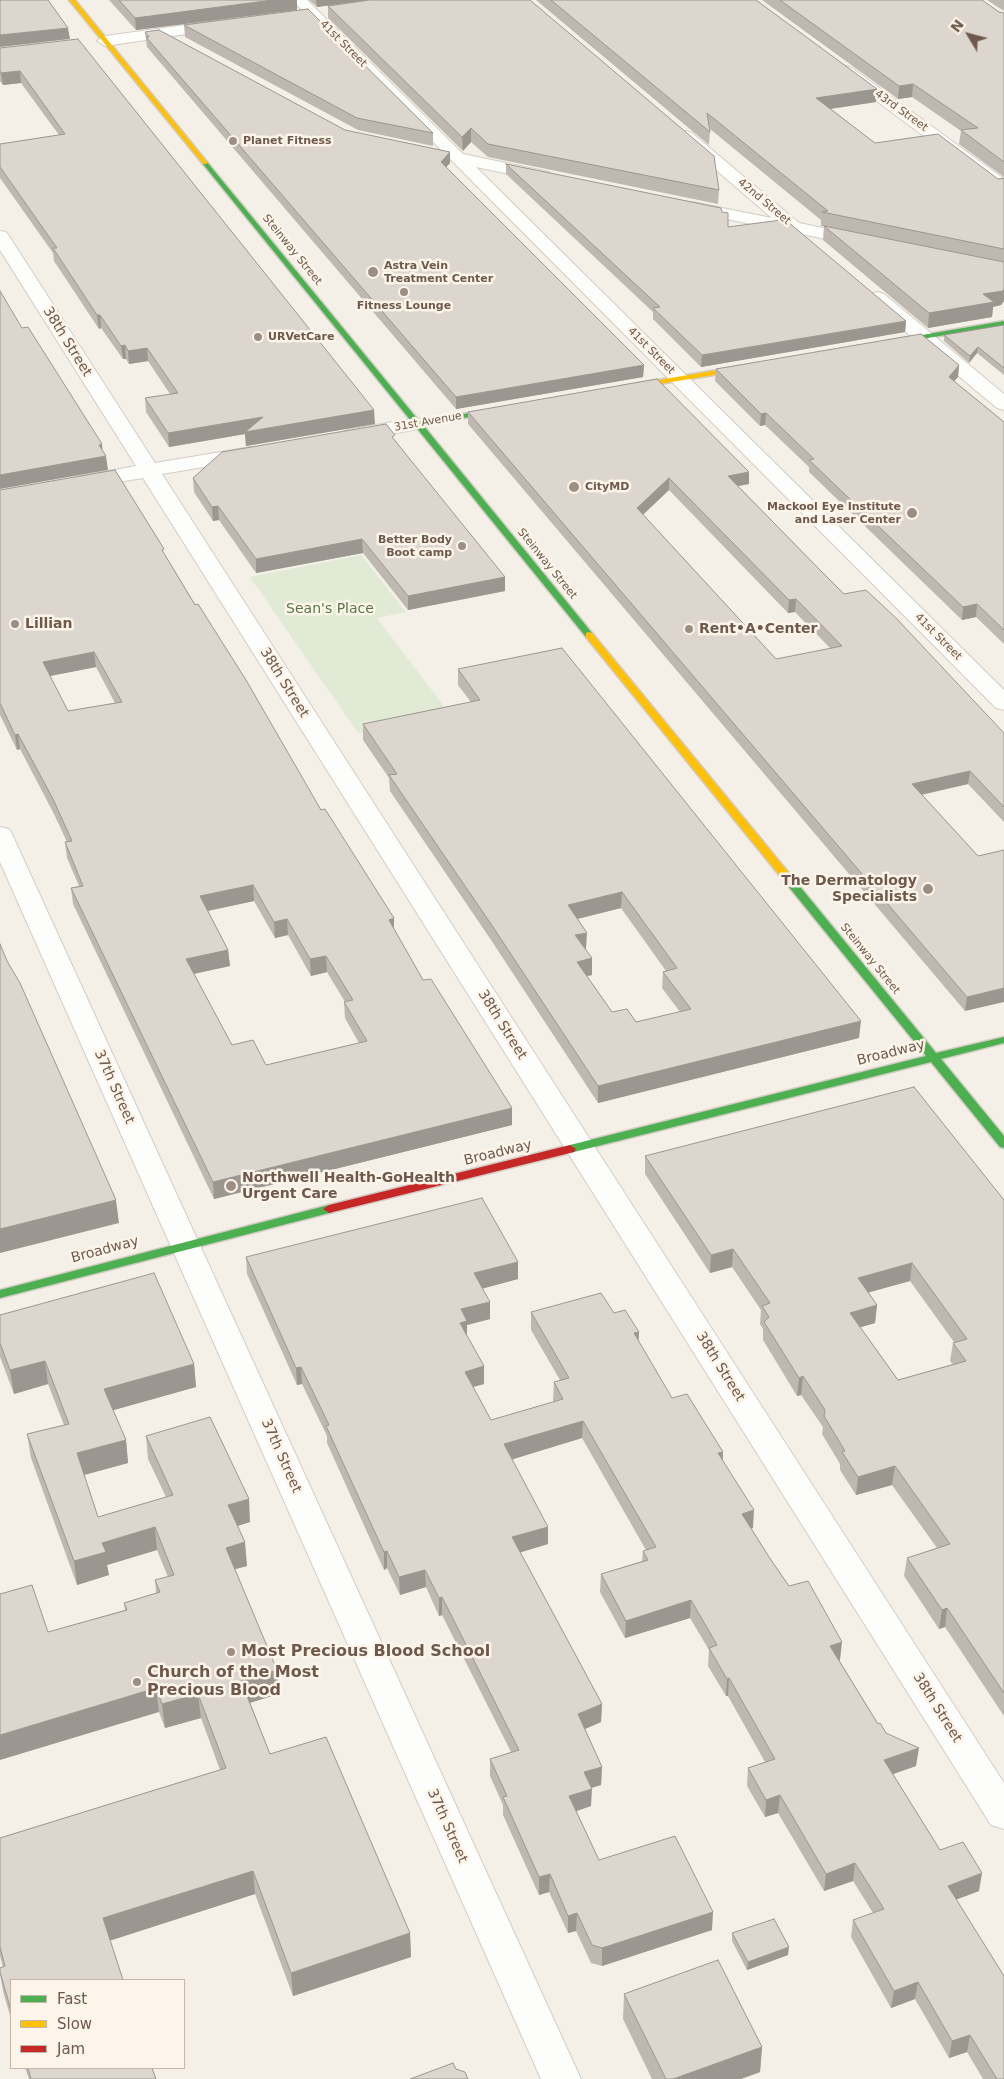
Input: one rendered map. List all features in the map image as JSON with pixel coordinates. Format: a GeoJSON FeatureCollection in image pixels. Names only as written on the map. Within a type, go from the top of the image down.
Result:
{"type":"FeatureCollection","features":[{"type":"Feature","properties":{"kind":"street","name":"Steinway Street"},"geometry":{"type":"LineString","coordinates":[[72,0],[1004,1144]]}},
{"type":"Feature","properties":{"kind":"street","name":"41st Street"},"geometry":{"type":"LineString","coordinates":[[309,10],[1004,703]]}},
{"type":"Feature","properties":{"kind":"street"},"geometry":{"type":"LineString","coordinates":[[88,43],[238,23]]}},
{"type":"Feature","properties":{"kind":"street"},"geometry":{"type":"LineString","coordinates":[[162,33],[184,45]]}},
{"type":"Feature","properties":{"kind":"street","name":"43rd Street"},"geometry":{"type":"LineString","coordinates":[[837,64],[1004,188]]}},
{"type":"Feature","properties":{"kind":"street","name":"42nd Street"},"geometry":{"type":"LineString","coordinates":[[673,126],[822,251]]}},
{"type":"Feature","properties":{"kind":"street"},"geometry":{"type":"LineString","coordinates":[[429,152],[560,180]]}},
{"type":"Feature","properties":{"kind":"street"},"geometry":{"type":"LineString","coordinates":[[676,204],[872,244]]}},
{"type":"Feature","properties":{"kind":"street","name":"38th Street"},"geometry":{"type":"LineString","coordinates":[[0,236],[1004,1814]]}},
{"type":"Feature","properties":{"kind":"street"},"geometry":{"type":"LineString","coordinates":[[865,288],[1004,404]]}},
{"type":"Feature","properties":{"kind":"street"},"geometry":{"type":"LineString","coordinates":[[872,345],[1004,323]]}},
{"type":"Feature","properties":{"kind":"street"},"geometry":{"type":"LineString","coordinates":[[615,390],[766,364]]}},
{"type":"Feature","properties":{"kind":"street","name":"31st Avenue"},"geometry":{"type":"LineString","coordinates":[[336,438],[518,406]]}},
{"type":"Feature","properties":{"kind":"street"},"geometry":{"type":"LineString","coordinates":[[64,485],[267,450]]}},
{"type":"Feature","properties":{"kind":"street","name":"37th Street"},"geometry":{"type":"LineString","coordinates":[[0,834],[561,2079]]}},
{"type":"Feature","properties":{"kind":"street","name":"Broadway"},"geometry":{"type":"LineString","coordinates":[[0,1294],[185,1245],[580,1148],[1004,1040]]}},
{"type":"Feature","properties":{"kind":"green space","name":"Sean's Place"},"geometry":{"type":"Polygon","coordinates":[[[361,555],[406,612],[377,618],[449,713],[358,733],[250,577],[361,555]]]}},
{"type":"Feature","properties":{"kind":"building"},"geometry":{"type":"Polygon","coordinates":[[[0,0],[48,0],[68,28],[0,35],[0,0]]]}},
{"type":"Feature","properties":{"kind":"building"},"geometry":{"type":"Polygon","coordinates":[[[119,0],[273,0],[135,18],[119,0]]]}},
{"type":"Feature","properties":{"kind":"building"},"geometry":{"type":"Polygon","coordinates":[[[369,0],[530,0],[714,156],[719,190],[488,144],[471,128],[462,137],[328,6],[369,0]]]}},
{"type":"Feature","properties":{"kind":"building"},"geometry":{"type":"Polygon","coordinates":[[[551,0],[756,0],[877,89],[816,98],[875,143],[938,134],[998,179],[1004,178],[1004,249],[822,212],[828,211],[707,113],[710,132],[551,0]]]}},
{"type":"Feature","properties":{"kind":"building"},"geometry":{"type":"Polygon","coordinates":[[[780,0],[982,0],[999,12],[1004,13],[1004,162],[961,130],[978,128],[913,84],[899,86],[780,0]]]}},
{"type":"Feature","properties":{"kind":"building"},"geometry":{"type":"Polygon","coordinates":[[[308,9],[433,133],[357,118],[184,25],[308,9]]]}},
{"type":"Feature","properties":{"kind":"building"},"geometry":{"type":"Polygon","coordinates":[[[159,30],[345,130],[450,152],[441,162],[644,365],[456,397],[146,37],[149,37],[145,32],[159,30]]]}},
{"type":"Feature","properties":{"kind":"building"},"geometry":{"type":"Polygon","coordinates":[[[78,39],[374,410],[245,432],[263,417],[168,433],[145,398],[178,393],[147,348],[128,351],[125,345],[121,346],[100,315],[97,315],[53,248],[57,248],[0,167],[0,144],[65,134],[20,71],[1,73],[0,48],[78,39]]]}},
{"type":"Feature","properties":{"kind":"building"},"geometry":{"type":"Polygon","coordinates":[[[506,164],[721,208],[722,212],[728,213],[728,227],[781,220],[788,222],[906,321],[702,355],[653,308],[660,307],[506,164]]]}},
{"type":"Feature","properties":{"kind":"building"},"geometry":{"type":"Polygon","coordinates":[[[824,226],[1004,262],[1004,289],[1003,291],[983,294],[994,302],[929,313],[824,226]]]}},
{"type":"Feature","properties":{"kind":"building"},"geometry":{"type":"Polygon","coordinates":[[[0,291],[22,328],[28,327],[102,444],[99,445],[106,456],[0,475],[0,291]]]}},
{"type":"Feature","properties":{"kind":"building"},"geometry":{"type":"Polygon","coordinates":[[[1004,325],[1004,368],[978,347],[970,356],[944,335],[1004,325]]]}},
{"type":"Feature","properties":{"kind":"building"},"geometry":{"type":"Polygon","coordinates":[[[921,334],[959,365],[949,377],[1004,422],[1004,630],[977,604],[963,607],[809,460],[814,459],[766,413],[761,414],[716,369],[921,334]]]}},
{"type":"Feature","properties":{"kind":"building"},"geometry":{"type":"Polygon","coordinates":[[[657,379],[749,472],[728,476],[820,570],[844,594],[866,590],[896,618],[1004,733],[1004,807],[970,771],[912,784],[978,856],[1004,850],[1004,988],[967,997],[468,412],[657,379]],[[669,478],[637,508],[776,659],[842,646],[796,599],[789,600],[669,478]]]}},
{"type":"Feature","properties":{"kind":"building"},"geometry":{"type":"Polygon","coordinates":[[[386,424],[395,435],[392,437],[505,577],[408,596],[362,539],[256,559],[218,506],[212,507],[193,478],[222,452],[386,424]]]}},
{"type":"Feature","properties":{"kind":"building"},"geometry":{"type":"Polygon","coordinates":[[[115,470],[164,549],[162,550],[195,605],[198,604],[246,680],[321,810],[325,809],[394,918],[389,920],[423,980],[431,979],[512,1108],[213,1182],[71,888],[83,886],[65,842],[72,841],[53,799],[18,734],[15,735],[0,703],[0,490],[115,470]],[[94,652],[43,662],[68,711],[122,702],[94,652]],[[253,885],[200,896],[228,950],[186,959],[232,1045],[253,1040],[266,1065],[367,1041],[344,1002],[353,1000],[326,956],[310,959],[287,919],[274,922],[253,885]]]}},
{"type":"Feature","properties":{"kind":"building"},"geometry":{"type":"Polygon","coordinates":[[[562,648],[861,1021],[598,1086],[491,924],[389,775],[397,774],[363,724],[480,700],[458,669],[562,648]],[[622,892],[568,905],[587,933],[575,935],[592,958],[577,962],[612,1012],[627,1009],[636,1022],[691,1009],[663,972],[677,968],[622,892]]]}},
{"type":"Feature","properties":{"kind":"building"},"geometry":{"type":"Polygon","coordinates":[[[0,944],[7,961],[20,983],[116,1200],[0,1229],[0,944]]]}},
{"type":"Feature","properties":{"kind":"building"},"geometry":{"type":"Polygon","coordinates":[[[914,1087],[1004,1200],[1004,1693],[947,1608],[942,1610],[907,1558],[950,1544],[895,1466],[858,1477],[842,1452],[845,1451],[824,1416],[825,1410],[803,1376],[799,1378],[764,1322],[769,1317],[762,1306],[770,1303],[733,1249],[711,1255],[645,1156],[914,1087]],[[912,1263],[858,1278],[877,1305],[850,1313],[898,1380],[966,1361],[953,1343],[967,1339],[912,1263]]]}},
{"type":"Feature","properties":{"kind":"building"},"geometry":{"type":"Polygon","coordinates":[[[482,1198],[518,1262],[474,1273],[490,1302],[461,1309],[467,1321],[460,1323],[484,1366],[465,1372],[491,1420],[563,1399],[554,1382],[569,1378],[531,1312],[601,1293],[614,1313],[625,1310],[639,1332],[634,1333],[672,1398],[687,1394],[723,1452],[718,1453],[754,1510],[742,1514],[769,1557],[789,1586],[808,1581],[842,1642],[830,1646],[878,1724],[880,1723],[886,1733],[919,1748],[884,1760],[940,1850],[963,1842],[982,1873],[948,1886],[1004,1976],[1004,2079],[997,2079],[970,2035],[952,2041],[918,1982],[894,1991],[853,1920],[884,1909],[855,1863],[826,1874],[780,1795],[766,1800],[748,1768],[775,1759],[729,1678],[727,1679],[709,1648],[717,1645],[691,1600],[626,1621],[601,1574],[648,1560],[643,1551],[656,1547],[583,1421],[504,1444],[548,1527],[512,1537],[602,1704],[578,1714],[602,1767],[584,1772],[592,1789],[569,1796],[599,1860],[675,1836],[713,1912],[602,1948],[592,1945],[577,1913],[568,1916],[550,1874],[539,1877],[503,1797],[507,1796],[490,1759],[519,1750],[442,1597],[439,1598],[425,1570],[399,1577],[387,1551],[384,1552],[326,1426],[329,1425],[301,1367],[296,1368],[246,1257],[482,1198]]]}},
{"type":"Feature","properties":{"kind":"building"},"geometry":{"type":"Polygon","coordinates":[[[154,1273],[194,1364],[104,1389],[126,1440],[77,1453],[98,1517],[173,1495],[146,1436],[210,1417],[249,1499],[228,1505],[245,1542],[226,1548],[277,1670],[241,1681],[270,1754],[326,1737],[410,1933],[291,1973],[253,1871],[103,1918],[123,1979],[10,1979],[10,2007],[0,1972],[0,1968],[5,1966],[0,1947],[0,1838],[226,1768],[198,1694],[162,1704],[156,1688],[0,1735],[0,1594],[32,1585],[48,1632],[127,1610],[124,1603],[160,1592],[155,1580],[174,1575],[155,1527],[102,1543],[106,1552],[74,1561],[27,1434],[69,1424],[45,1361],[10,1370],[0,1343],[0,1315],[154,1273]]]}},
{"type":"Feature","properties":{"kind":"building"},"geometry":{"type":"Polygon","coordinates":[[[774,1919],[789,1947],[748,1962],[732,1933],[774,1919]]]}},
{"type":"Feature","properties":{"kind":"building"},"geometry":{"type":"Polygon","coordinates":[[[718,1960],[762,2047],[673,2079],[666,2079],[624,1994],[718,1960]]]}},
{"type":"Feature","properties":{"kind":"building"},"geometry":{"type":"Polygon","coordinates":[[[453,2063],[456,2069],[465,2072],[468,2079],[410,2079],[453,2063]]]}},
{"type":"Feature","properties":{"kind":"building"},"geometry":{"type":"Polygon","coordinates":[[[28,2069],[152,2069],[156,2079],[31,2079],[28,2069]]]}},
{"type":"Feature","properties":{"kind":"traffic: fast"},"geometry":{"type":"LineString","coordinates":[[205,163],[589,635]]}},
{"type":"Feature","properties":{"kind":"traffic: fast"},"geometry":{"type":"LineString","coordinates":[[887,343],[1004,323]]}},
{"type":"Feature","properties":{"kind":"traffic: fast"},"geometry":{"type":"LineString","coordinates":[[417,424],[504,409]]}},
{"type":"Feature","properties":{"kind":"traffic: fast"},"geometry":{"type":"LineString","coordinates":[[784,874],[1004,1144]]}},
{"type":"Feature","properties":{"kind":"traffic: fast"},"geometry":{"type":"LineString","coordinates":[[570,1149],[1004,1040]]}},
{"type":"Feature","properties":{"kind":"traffic: fast"},"geometry":{"type":"LineString","coordinates":[[0,1294],[329,1209]]}},
{"type":"Feature","properties":{"kind":"traffic: slow"},"geometry":{"type":"LineString","coordinates":[[72,0],[205,163]]}},
{"type":"Feature","properties":{"kind":"traffic: slow"},"geometry":{"type":"LineString","coordinates":[[623,388],[753,366]]}},
{"type":"Feature","properties":{"kind":"traffic: slow"},"geometry":{"type":"LineString","coordinates":[[589,635],[784,874]]}},
{"type":"Feature","properties":{"kind":"traffic: jam"},"geometry":{"type":"LineString","coordinates":[[329,1209],[570,1149]]}},
{"type":"Feature","properties":{"kind":"place","name":"Planet Fitness"},"geometry":{"type":"Point","coordinates":[233,141]}},
{"type":"Feature","properties":{"kind":"place","name":"Astra Vein Treatment Center"},"geometry":{"type":"Point","coordinates":[373,272]}},
{"type":"Feature","properties":{"kind":"place","name":"Fitness Lounge"},"geometry":{"type":"Point","coordinates":[404,292]}},
{"type":"Feature","properties":{"kind":"place","name":"URVetCare"},"geometry":{"type":"Point","coordinates":[258,337]}},
{"type":"Feature","properties":{"kind":"place","name":"CityMD"},"geometry":{"type":"Point","coordinates":[574,487]}},
{"type":"Feature","properties":{"kind":"place","name":"Mackool Eye Institute and Laser Center"},"geometry":{"type":"Point","coordinates":[912,513]}},
{"type":"Feature","properties":{"kind":"place","name":"Better Body Boot camp"},"geometry":{"type":"Point","coordinates":[462,546]}},
{"type":"Feature","properties":{"kind":"place","name":"Lillian"},"geometry":{"type":"Point","coordinates":[15,624]}},
{"type":"Feature","properties":{"kind":"place","name":"Rent•A•Center"},"geometry":{"type":"Point","coordinates":[689,629]}},
{"type":"Feature","properties":{"kind":"place","name":"The Dermatology Specialists"},"geometry":{"type":"Point","coordinates":[928,889]}},
{"type":"Feature","properties":{"kind":"place","name":"Northwell Health-GoHealth Urgent Care"},"geometry":{"type":"Point","coordinates":[231,1186]}},
{"type":"Feature","properties":{"kind":"place","name":"Most Precious Blood School"},"geometry":{"type":"Point","coordinates":[231,1652]}},
{"type":"Feature","properties":{"kind":"place","name":"Church of the Most Precious Blood"},"geometry":{"type":"Point","coordinates":[137,1682]}}]}
